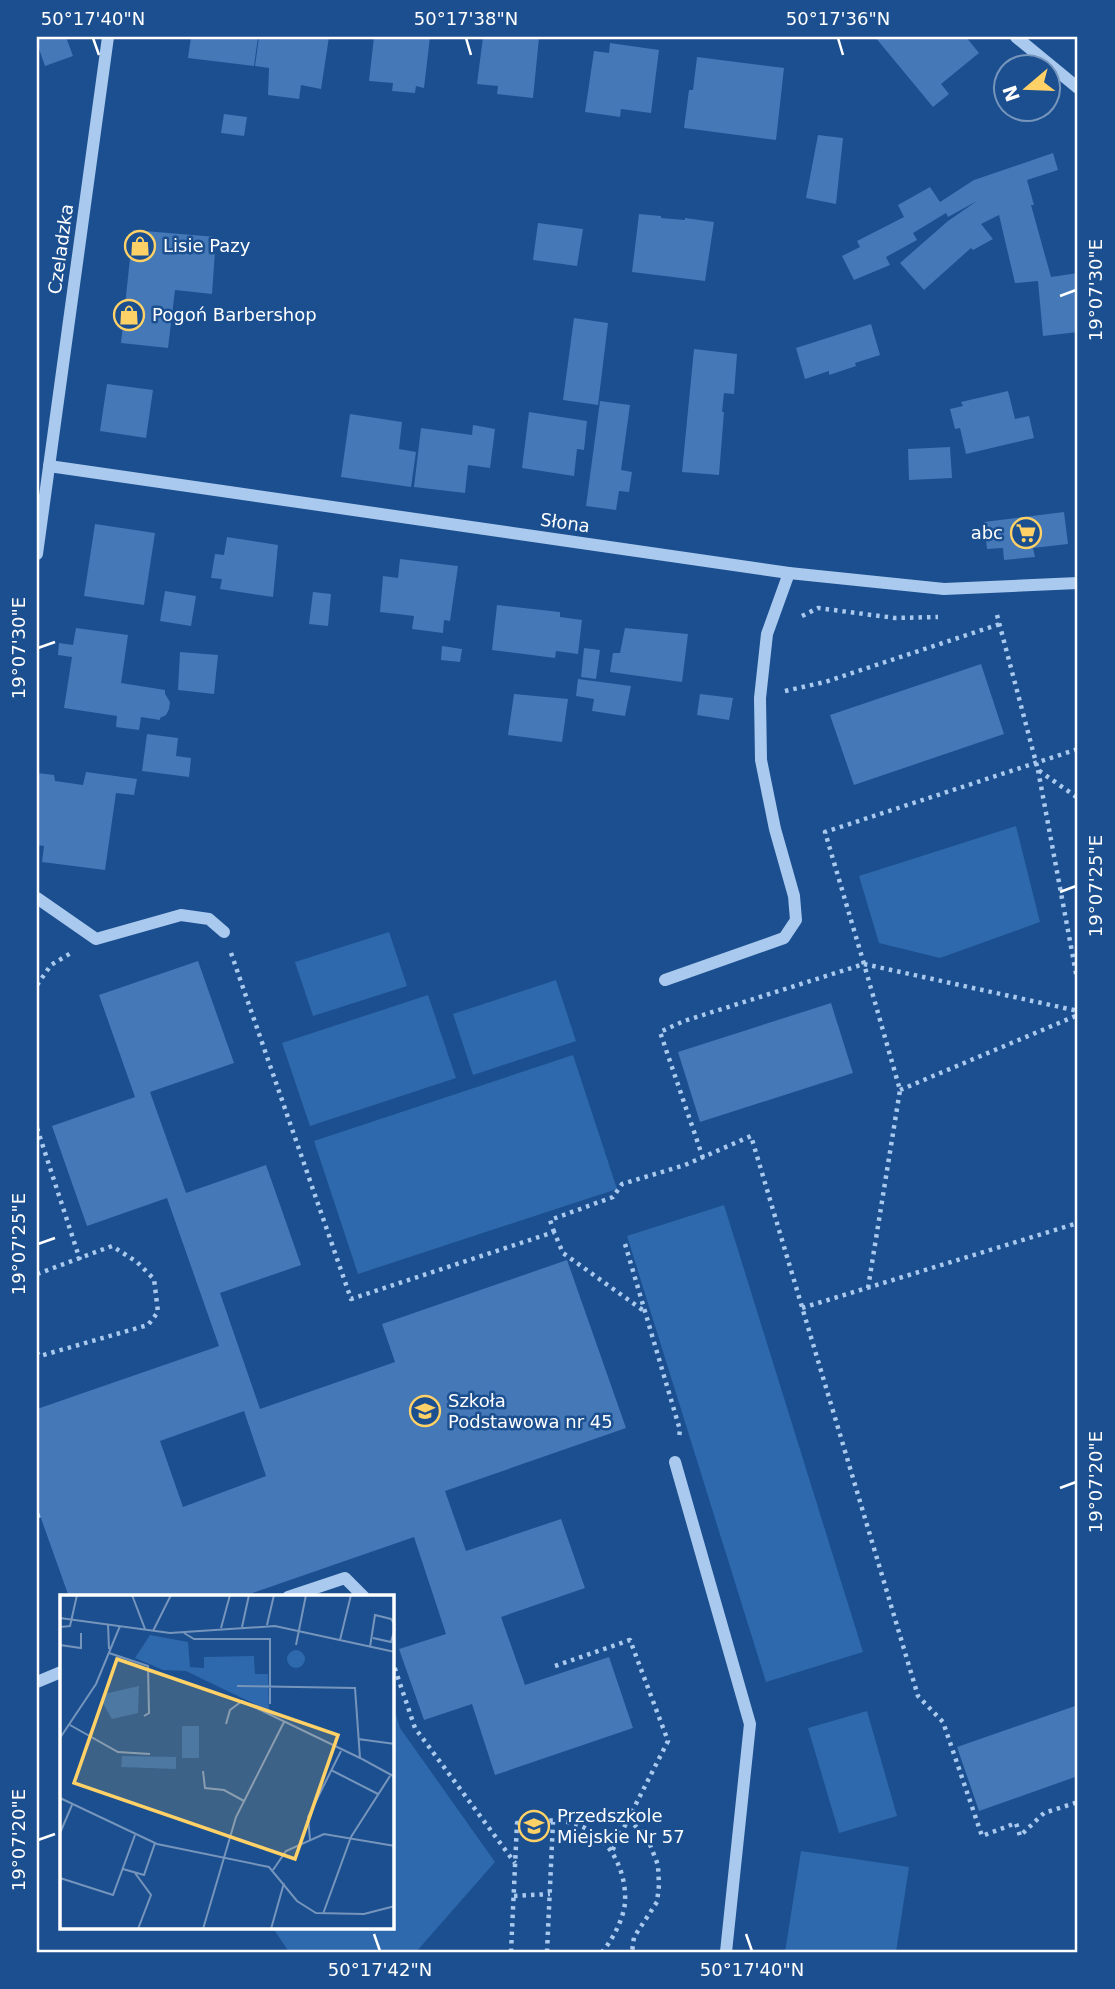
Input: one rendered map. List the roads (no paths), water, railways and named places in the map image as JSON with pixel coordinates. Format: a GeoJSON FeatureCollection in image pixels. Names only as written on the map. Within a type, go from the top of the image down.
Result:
{"type":"FeatureCollection","features":[{"type":"Feature","properties":{"kind":"street","name":"Czeladzka"},"geometry":{"type":"LineString","coordinates":[[37,554],[108,37]]}},
{"type":"Feature","properties":{"kind":"street"},"geometry":{"type":"LineString","coordinates":[[1016,37],[1078,88]]}},
{"type":"Feature","properties":{"kind":"street","name":"Słona"},"geometry":{"type":"LineString","coordinates":[[49,466],[789,573],[944,589],[1078,583]]}},
{"type":"Feature","properties":{"kind":"street"},"geometry":{"type":"LineString","coordinates":[[665,980],[784,938],[796,920],[794,896],[775,830],[761,760],[760,698],[767,634],[789,573]]}},
{"type":"Feature","properties":{"kind":"street"},"geometry":{"type":"LineString","coordinates":[[37,898],[96,939],[181,915],[209,919],[224,932]]}},
{"type":"Feature","properties":{"kind":"street"},"geometry":{"type":"LineString","coordinates":[[675,1462],[751,1724],[726,1952]]}},
{"type":"Feature","properties":{"kind":"street"},"geometry":{"type":"LineString","coordinates":[[294,1595],[345,1578],[362,1595]]}},
{"type":"Feature","properties":{"kind":"street"},"geometry":{"type":"LineString","coordinates":[[37,1682],[60,1672]]}},
{"type":"Feature","properties":{"kind":"place","name":"Lisie Pazy"},"geometry":{"type":"Point","coordinates":[140,246]}},
{"type":"Feature","properties":{"kind":"place","name":"Pogoń Barbershop"},"geometry":{"type":"Point","coordinates":[129,315]}},
{"type":"Feature","properties":{"kind":"place","name":"abc"},"geometry":{"type":"Point","coordinates":[1026,533]}},
{"type":"Feature","properties":{"kind":"place","name":"Szkoła Podstawowa nr 45"},"geometry":{"type":"Point","coordinates":[425,1411]}},
{"type":"Feature","properties":{"kind":"place","name":"Przedszkole Miejskie Nr 57"},"geometry":{"type":"Point","coordinates":[534,1826]}}]}
